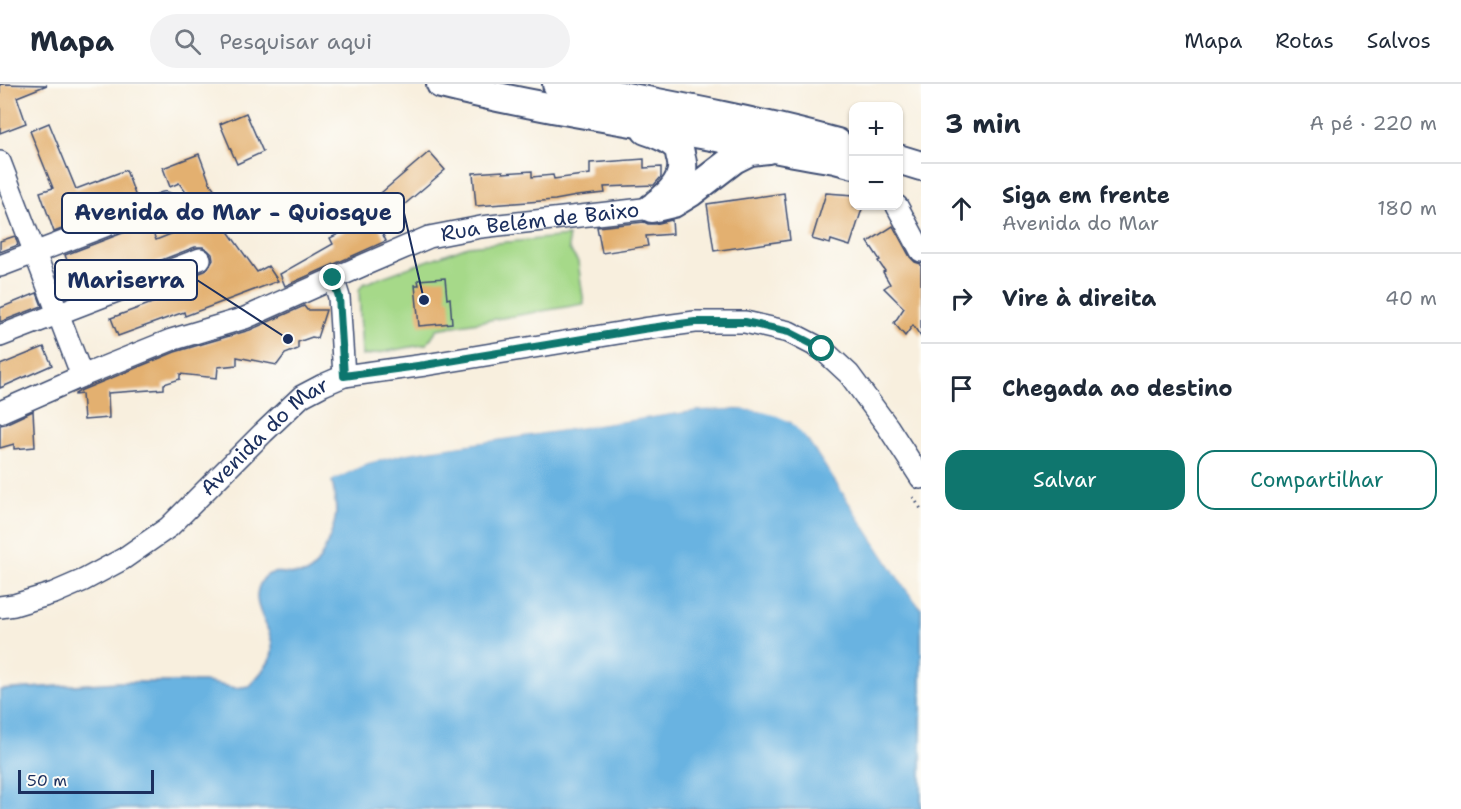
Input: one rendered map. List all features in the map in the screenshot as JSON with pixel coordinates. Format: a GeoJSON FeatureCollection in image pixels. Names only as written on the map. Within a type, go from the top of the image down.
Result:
{"type":"FeatureCollection","features":[{"type":"Feature","properties":{"kind":"main road"},"geometry":{"type":"LineString","coordinates":[[441,84],[501,98],[849,163]]}},
{"type":"Feature","properties":{"kind":"main road"},"geometry":{"type":"LineString","coordinates":[[556,84],[720,114],[849,146]]}},
{"type":"Feature","properties":{"kind":"main road"},"geometry":{"type":"LineString","coordinates":[[659,104],[684,114],[693,123],[702,140],[704,154],[701,171],[691,192]]}},
{"type":"Feature","properties":{"kind":"main road"},"geometry":{"type":"LineString","coordinates":[[616,119],[662,136],[679,149],[683,165],[678,182],[670,195],[652,208]]}},
{"type":"Feature","properties":{"kind":"main road"},"geometry":{"type":"LineString","coordinates":[[652,208],[673,202],[691,192],[734,159],[750,151],[777,149]]}},
{"type":"Feature","properties":{"kind":"main road"},"geometry":{"type":"LineString","coordinates":[[903,161],[921,166]]}},
{"type":"Feature","properties":{"kind":"main road"},"geometry":{"type":"LineString","coordinates":[[903,176],[921,181]]}},
{"type":"Feature","properties":{"kind":"street"},"geometry":{"type":"LineString","coordinates":[[0,162],[82,376]]}},
{"type":"Feature","properties":{"kind":"street"},"geometry":{"type":"LineString","coordinates":[[0,266],[165,203]]}},
{"type":"Feature","properties":{"kind":"street","name":"Rua Belém de Baixo"},"geometry":{"type":"LineString","coordinates":[[0,412],[171,340],[245,318],[429,237],[481,227],[652,208]]}},
{"type":"Feature","properties":{"kind":"street"},"geometry":{"type":"LineString","coordinates":[[899,210],[921,251]]}},
{"type":"Feature","properties":{"kind":"street"},"geometry":{"type":"LineString","coordinates":[[0,336],[200,259]]}},
{"type":"Feature","properties":{"kind":"street"},"geometry":{"type":"LineString","coordinates":[[333,278],[339,297],[344,376]]}},
{"type":"Feature","properties":{"kind":"street","name":"Avenida do Mar"},"geometry":{"type":"LineString","coordinates":[[0,607],[14,605],[54,592],[84,580],[123,559],[169,527],[302,396],[344,376],[695,322],[745,322],[789,332],[822,349],[849,374],[888,427],[915,484]]}},
{"type":"Feature","properties":{"kind":"path"},"geometry":{"type":"LineString","coordinates":[[915,484],[921,509]]}},
{"type":"Feature","properties":{"kind":"green space"},"geometry":{"type":"Polygon","coordinates":[[[568,236],[569,249],[578,262],[584,304],[437,329],[427,344],[362,356],[359,290],[363,284],[468,246],[568,236]]]}},
{"type":"Feature","properties":{"kind":"water"},"geometry":{"type":"Polygon","coordinates":[[[738,409],[779,416],[799,429],[903,585],[921,608],[921,809],[0,809],[0,690],[119,682],[205,682],[236,688],[249,686],[262,672],[271,657],[271,638],[257,601],[257,592],[261,582],[266,576],[276,572],[307,573],[317,564],[330,537],[335,519],[336,505],[332,480],[368,463],[408,453],[699,410],[738,409]]]}},
{"type":"Feature","properties":{"kind":"pier"},"geometry":{"type":"Polygon","coordinates":[[[738,406],[778,413],[793,419],[803,430],[921,604],[921,608],[903,585],[811,444],[791,422],[759,411],[699,410],[408,453],[368,463],[329,482],[331,478],[367,460],[408,450],[699,407],[738,406]]]}},
{"type":"Feature","properties":{"kind":"building"},"geometry":{"type":"Polygon","coordinates":[[[0,84],[47,85],[17,97],[26,123],[0,133],[0,84]]]}},
{"type":"Feature","properties":{"kind":"building"},"geometry":{"type":"Polygon","coordinates":[[[246,113],[263,152],[237,164],[220,124],[246,113]]]}},
{"type":"Feature","properties":{"kind":"building"},"geometry":{"type":"Polygon","coordinates":[[[49,123],[76,189],[126,170],[137,200],[54,232],[40,192],[53,188],[30,131],[49,123]]]}},
{"type":"Feature","properties":{"kind":"building"},"geometry":{"type":"Polygon","coordinates":[[[429,152],[445,170],[384,222],[368,204],[429,152]]]}},
{"type":"Feature","properties":{"kind":"building"},"geometry":{"type":"Polygon","coordinates":[[[199,154],[210,183],[239,224],[227,230],[257,272],[268,266],[278,281],[185,316],[184,312],[118,336],[111,318],[182,292],[178,281],[205,271],[213,260],[212,254],[203,247],[195,247],[79,292],[65,255],[149,223],[156,240],[206,220],[179,183],[170,187],[163,168],[199,154]]]}},
{"type":"Feature","properties":{"kind":"building"},"geometry":{"type":"Polygon","coordinates":[[[644,159],[644,168],[661,167],[661,177],[654,185],[604,187],[605,193],[555,200],[476,206],[473,173],[532,171],[532,177],[553,175],[554,179],[590,174],[590,163],[644,159]]]}},
{"type":"Feature","properties":{"kind":"building"},"geometry":{"type":"Polygon","coordinates":[[[784,193],[790,240],[714,251],[707,204],[784,193]]]}},
{"type":"Feature","properties":{"kind":"building"},"geometry":{"type":"Polygon","coordinates":[[[826,193],[849,195],[849,210],[862,210],[850,246],[831,240],[830,244],[812,239],[826,193]]]}},
{"type":"Feature","properties":{"kind":"building"},"geometry":{"type":"Polygon","coordinates":[[[374,217],[386,241],[285,286],[280,274],[333,244],[330,238],[374,217]]]}},
{"type":"Feature","properties":{"kind":"building"},"geometry":{"type":"Polygon","coordinates":[[[672,220],[673,234],[646,236],[648,246],[602,253],[597,227],[644,222],[655,224],[672,220]]]}},
{"type":"Feature","properties":{"kind":"building"},"geometry":{"type":"Polygon","coordinates":[[[893,226],[910,257],[921,264],[921,337],[913,325],[905,336],[894,323],[904,308],[884,288],[890,284],[878,261],[880,260],[868,242],[893,226]]]}},
{"type":"Feature","properties":{"kind":"building"},"geometry":{"type":"Polygon","coordinates":[[[15,236],[18,245],[0,252],[0,241],[15,236]]]}},
{"type":"Feature","properties":{"kind":"building"},"geometry":{"type":"Polygon","coordinates":[[[445,278],[447,299],[450,298],[452,323],[419,326],[415,285],[419,285],[418,280],[445,278]]]}},
{"type":"Feature","properties":{"kind":"building"},"geometry":{"type":"Polygon","coordinates":[[[37,293],[42,306],[0,322],[0,308],[37,293]]]}},
{"type":"Feature","properties":{"kind":"building"},"geometry":{"type":"Polygon","coordinates":[[[304,306],[307,310],[326,310],[317,338],[312,337],[298,342],[298,349],[285,354],[277,365],[237,357],[237,365],[218,367],[217,378],[180,374],[180,379],[164,384],[164,389],[108,393],[109,418],[84,420],[82,394],[75,395],[82,390],[175,352],[250,330],[304,306]]]}},
{"type":"Feature","properties":{"kind":"building"},"geometry":{"type":"Polygon","coordinates":[[[44,347],[52,365],[0,388],[0,365],[44,347]]]}},
{"type":"Feature","properties":{"kind":"building"},"geometry":{"type":"Polygon","coordinates":[[[33,411],[35,447],[14,449],[14,444],[0,448],[0,425],[33,411]]]}},
{"type":"Feature","properties":{"kind":"place","name":"Avenida do Mar - Quiosque"},"geometry":{"type":"Point","coordinates":[424,300]}},
{"type":"Feature","properties":{"kind":"place","name":"Mariserra"},"geometry":{"type":"Point","coordinates":[288,339]}},
{"type":"Feature","properties":{"kind":"route"},"geometry":{"type":"LineString","coordinates":[[333,278],[339,297],[344,376],[695,322],[745,322],[789,332],[822,349]]}}]}
